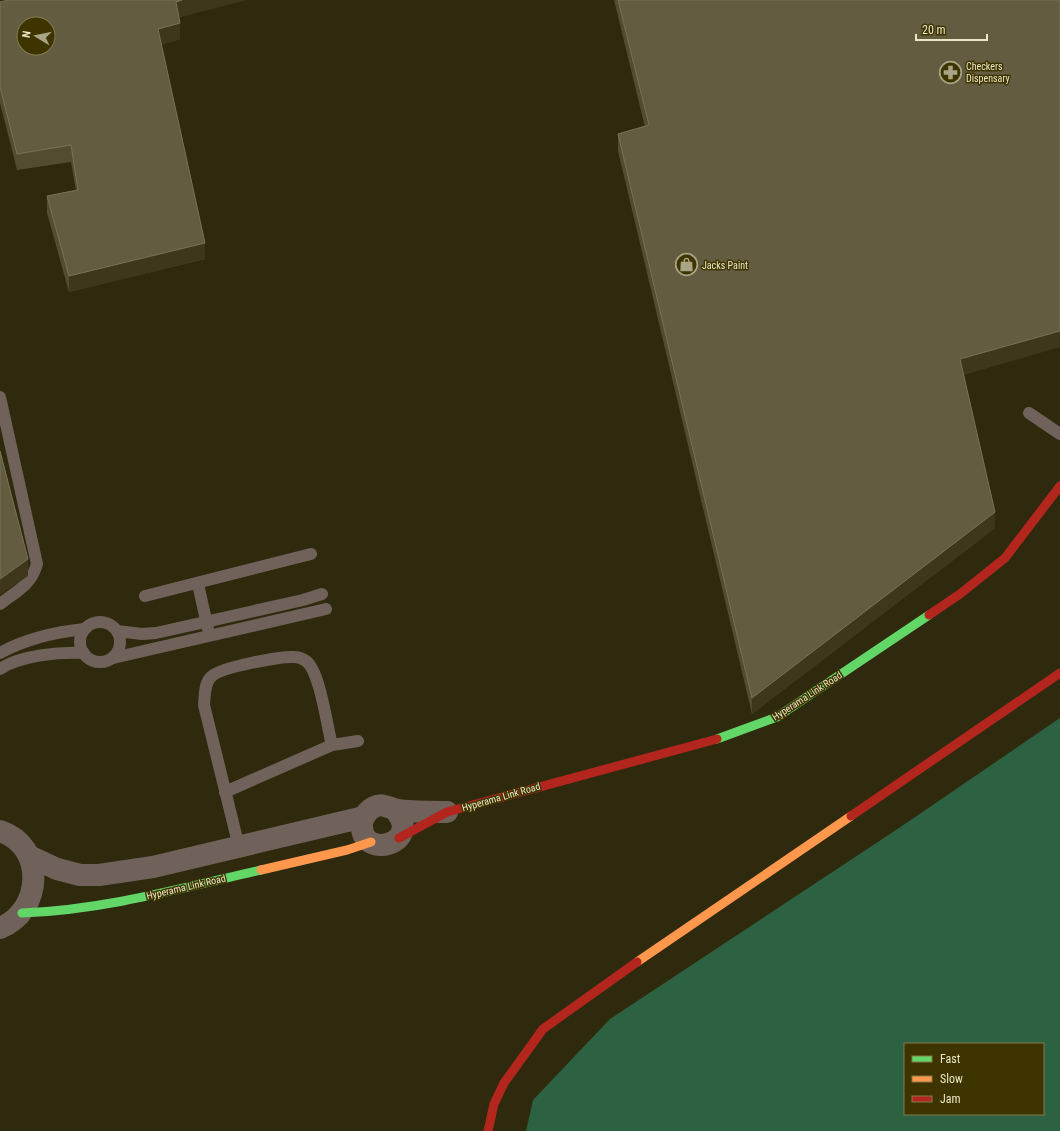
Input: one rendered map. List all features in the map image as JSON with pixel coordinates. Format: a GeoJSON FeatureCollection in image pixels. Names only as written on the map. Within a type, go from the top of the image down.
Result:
{"type":"FeatureCollection","features":[{"type":"Feature","properties":{"kind":"main road","name":"Hyperama Link Road"},"geometry":{"type":"LineString","coordinates":[[399,838],[447,812],[635,760],[715,740],[777,717],[960,594],[1005,558],[1060,486]]}},
{"type":"Feature","properties":{"kind":"main road"},"geometry":{"type":"LineString","coordinates":[[488,1131],[494,1104],[504,1083],[516,1064],[543,1030],[630,967],[1060,672]]}},
{"type":"Feature","properties":{"kind":"main road","name":"Hyperama Link Road"},"geometry":{"type":"LineString","coordinates":[[22,913],[64,911],[144,897],[347,850],[371,842]]}},
{"type":"Feature","properties":{"kind":"street"},"geometry":{"type":"LineString","coordinates":[[29,856],[57,869],[80,875],[153,867],[239,848],[364,817],[375,807],[383,805],[394,809],[400,815],[402,830],[399,838],[387,846],[377,845],[371,842],[363,831],[364,817]]}},
{"type":"Feature","properties":{"kind":"street","name":"Hyperama Link Road"},"geometry":{"type":"LineString","coordinates":[[394,809],[447,812]]}},
{"type":"Feature","properties":{"kind":"street"},"geometry":{"type":"LineString","coordinates":[[0,928],[15,920],[22,913],[30,900],[34,886],[34,870],[29,856],[20,843],[2,829]]}},
{"type":"Feature","properties":{"kind":"lane"},"geometry":{"type":"LineString","coordinates":[[0,397],[37,564],[33,576],[29,582],[0,604]]}},
{"type":"Feature","properties":{"kind":"lane"},"geometry":{"type":"LineString","coordinates":[[1029,413],[1060,434]]}},
{"type":"Feature","properties":{"kind":"lane"},"geometry":{"type":"LineString","coordinates":[[145,596],[198,584],[311,554]]}},
{"type":"Feature","properties":{"kind":"lane"},"geometry":{"type":"LineString","coordinates":[[198,584],[210,636]]}},
{"type":"Feature","properties":{"kind":"lane"},"geometry":{"type":"LineString","coordinates":[[0,652],[32,638],[55,632],[85,629],[92,624],[103,622],[117,631],[142,634],[156,633],[303,600],[322,594]]}},
{"type":"Feature","properties":{"kind":"lane"},"geometry":{"type":"LineString","coordinates":[[85,629],[80,641],[84,653],[88,658],[100,662],[326,609]]}},
{"type":"Feature","properties":{"kind":"lane"},"geometry":{"type":"LineString","coordinates":[[113,658],[117,653],[120,642],[117,631]]}},
{"type":"Feature","properties":{"kind":"lane"},"geometry":{"type":"LineString","coordinates":[[0,669],[17,662],[39,656],[65,652],[84,653]]}},
{"type":"Feature","properties":{"kind":"lane"},"geometry":{"type":"LineString","coordinates":[[239,848],[204,705],[205,689],[211,676],[226,669],[283,657],[296,657],[307,662],[316,674],[332,745]]}},
{"type":"Feature","properties":{"kind":"lane"},"geometry":{"type":"LineString","coordinates":[[225,792],[332,745],[358,741]]}},
{"type":"Feature","properties":{"kind":"green space"},"geometry":{"type":"Polygon","coordinates":[[[1060,718],[1060,1131],[526,1131],[533,1100],[610,1019],[902,826],[1060,718]]]}},
{"type":"Feature","properties":{"kind":"building"},"geometry":{"type":"Polygon","coordinates":[[[8,0],[182,0],[176,2],[180,23],[158,29],[205,243],[69,276],[47,196],[78,190],[71,145],[17,154],[0,87],[0,2],[8,0]]]}},
{"type":"Feature","properties":{"kind":"building"},"geometry":{"type":"Polygon","coordinates":[[[618,0],[1060,0],[1060,331],[960,359],[995,512],[752,698],[618,134],[649,125],[618,0]]]}},
{"type":"Feature","properties":{"kind":"building"},"geometry":{"type":"Polygon","coordinates":[[[0,451],[28,559],[0,579],[0,451]]]}},
{"type":"Feature","properties":{"kind":"traffic: fast"},"geometry":{"type":"LineString","coordinates":[[717,739],[777,717],[929,615]]}},
{"type":"Feature","properties":{"kind":"traffic: fast"},"geometry":{"type":"LineString","coordinates":[[22,913],[83,908],[113,903],[261,870]]}},
{"type":"Feature","properties":{"kind":"traffic: slow"},"geometry":{"type":"LineString","coordinates":[[637,962],[851,816]]}},
{"type":"Feature","properties":{"kind":"traffic: slow"},"geometry":{"type":"LineString","coordinates":[[261,870],[347,850],[371,842]]}},
{"type":"Feature","properties":{"kind":"traffic: jam"},"geometry":{"type":"LineString","coordinates":[[929,615],[960,594],[1005,558],[1060,486]]}},
{"type":"Feature","properties":{"kind":"traffic: jam"},"geometry":{"type":"LineString","coordinates":[[851,816],[1060,673]]}},
{"type":"Feature","properties":{"kind":"traffic: jam"},"geometry":{"type":"LineString","coordinates":[[399,838],[447,812],[717,739]]}},
{"type":"Feature","properties":{"kind":"traffic: jam"},"geometry":{"type":"LineString","coordinates":[[488,1131],[494,1104],[504,1083],[543,1029],[637,962]]}},
{"type":"Feature","properties":{"kind":"place","name":"Checkers Dispensary"},"geometry":{"type":"Point","coordinates":[951,72]}},
{"type":"Feature","properties":{"kind":"place","name":"Jacks Paint"},"geometry":{"type":"Point","coordinates":[687,265]}}]}
